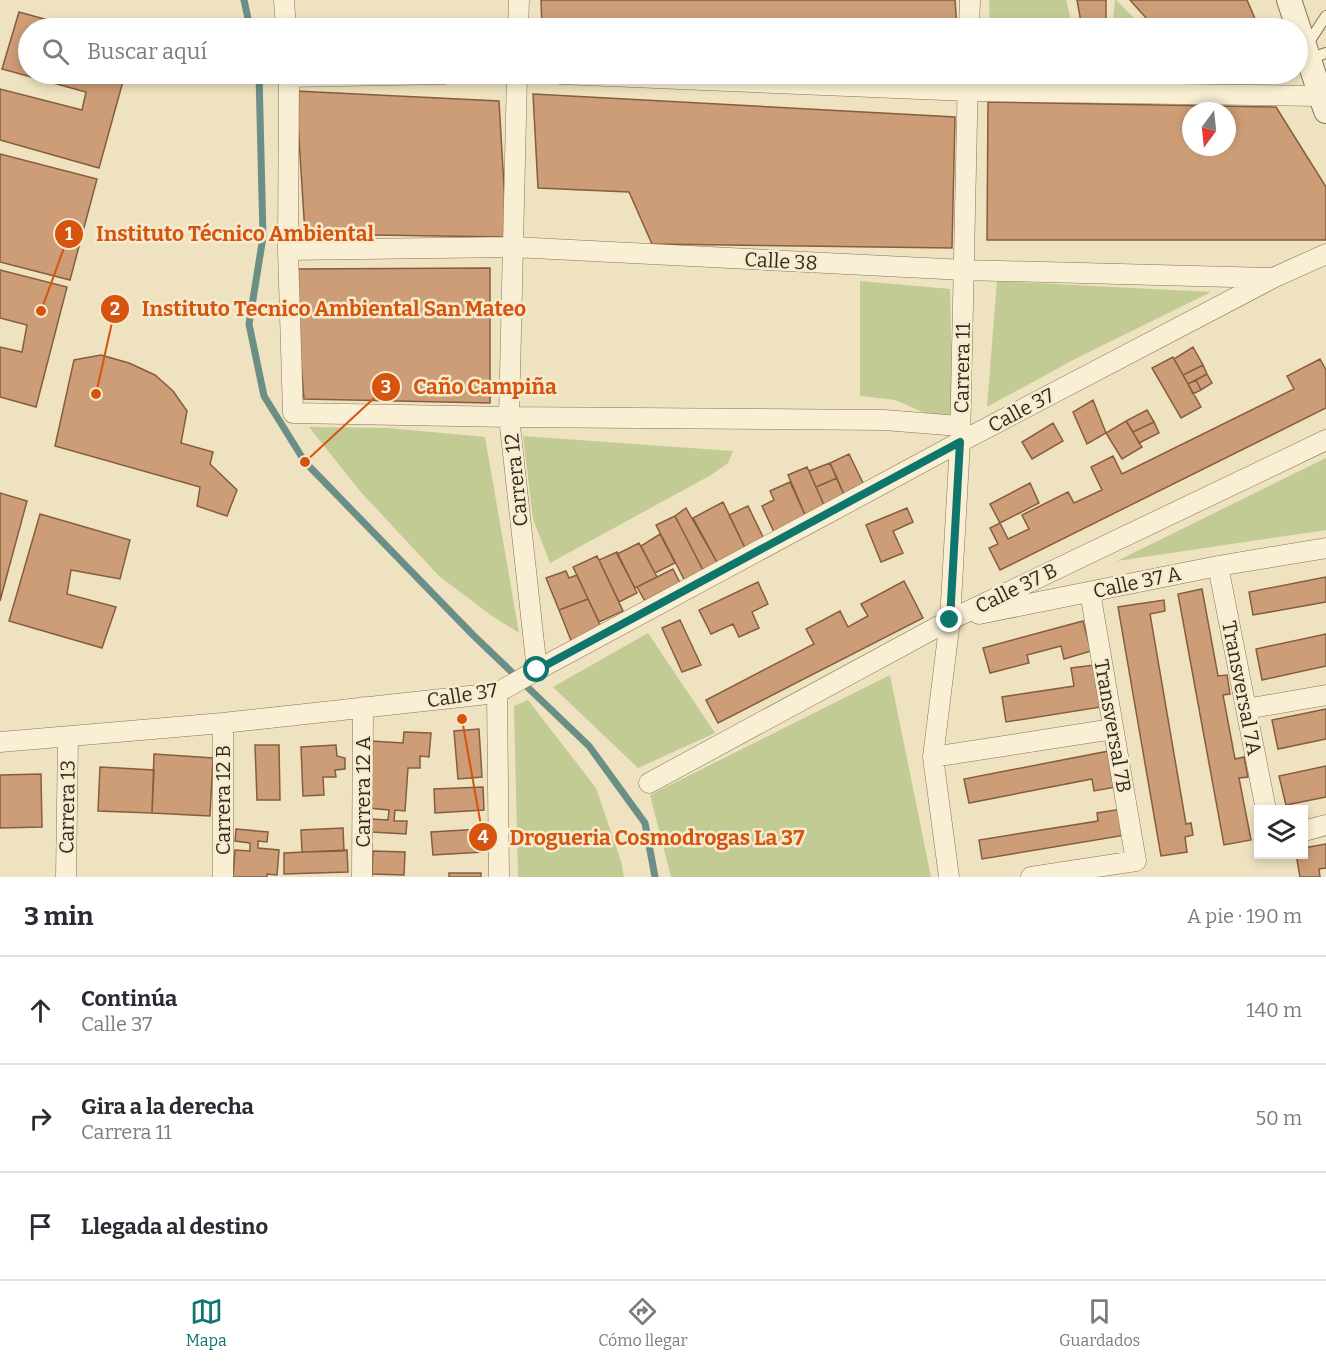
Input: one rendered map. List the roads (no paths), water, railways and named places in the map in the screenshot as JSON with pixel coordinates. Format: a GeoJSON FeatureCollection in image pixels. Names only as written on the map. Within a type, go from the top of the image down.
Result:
{"type":"FeatureCollection","features":[{"type":"Feature","properties":{"kind":"street"},"geometry":{"type":"LineString","coordinates":[[284,0],[285,18]]}},
{"type":"Feature","properties":{"kind":"street"},"geometry":{"type":"LineString","coordinates":[[518,18],[519,0]]}},
{"type":"Feature","properties":{"kind":"street"},"geometry":{"type":"LineString","coordinates":[[969,18],[970,0]]}},
{"type":"Feature","properties":{"kind":"street"},"geometry":{"type":"LineString","coordinates":[[1289,0],[1297,18]]}},
{"type":"Feature","properties":{"kind":"street"},"geometry":{"type":"LineString","coordinates":[[1004,84],[1324,102],[1313,53]]}},
{"type":"Feature","properties":{"kind":"street"},"geometry":{"type":"LineString","coordinates":[[289,84],[288,250],[293,413],[884,420],[960,434]]}},
{"type":"Feature","properties":{"kind":"street","name":"Carrera 12"},"geometry":{"type":"LineString","coordinates":[[517,84],[509,417],[533,672]]}},
{"type":"Feature","properties":{"kind":"street","name":"Carrera 11"},"geometry":{"type":"LineString","coordinates":[[949,877],[933,758],[950,620],[960,434],[968,84]]}},
{"type":"Feature","properties":{"kind":"street","name":"Calle 38"},"geometry":{"type":"LineString","coordinates":[[288,250],[513,247],[964,270],[1273,278]]}},
{"type":"Feature","properties":{"kind":"street","name":"Calle 37"},"geometry":{"type":"LineString","coordinates":[[0,742],[223,723],[500,691],[960,434],[1273,278],[1326,254]]}},
{"type":"Feature","properties":{"kind":"street","name":"Calle 37 B"},"geometry":{"type":"LineString","coordinates":[[649,783],[950,620],[1326,440]]}},
{"type":"Feature","properties":{"kind":"street","name":"Calle 37 A"},"geometry":{"type":"LineString","coordinates":[[950,620],[1218,566],[1326,548]]}},
{"type":"Feature","properties":{"kind":"street","name":"Transversal 7A"},"geometry":{"type":"LineString","coordinates":[[1218,566],[1265,805]]}},
{"type":"Feature","properties":{"kind":"street","name":"Transversal 7B"},"geometry":{"type":"LineString","coordinates":[[1031,877],[1136,861],[1090,592]]}},
{"type":"Feature","properties":{"kind":"street"},"geometry":{"type":"LineString","coordinates":[[499,877],[500,691]]}},
{"type":"Feature","properties":{"kind":"street"},"geometry":{"type":"LineString","coordinates":[[1246,709],[1326,695]]}},
{"type":"Feature","properties":{"kind":"street","name":"Carrera 12 A"},"geometry":{"type":"LineString","coordinates":[[362,877],[363,707]]}},
{"type":"Feature","properties":{"kind":"street","name":"Carrera 12 B"},"geometry":{"type":"LineString","coordinates":[[223,723],[223,877]]}},
{"type":"Feature","properties":{"kind":"street"},"geometry":{"type":"LineString","coordinates":[[933,758],[1113,729]]}},
{"type":"Feature","properties":{"kind":"street","name":"Carrera 13"},"geometry":{"type":"LineString","coordinates":[[66,877],[68,737]]}},
{"type":"Feature","properties":{"kind":"street"},"geometry":{"type":"LineString","coordinates":[[1308,830],[1326,825]]}},
{"type":"Feature","properties":{"kind":"lane"},"geometry":{"type":"LineString","coordinates":[[1313,53],[1326,16]]}},
{"type":"Feature","properties":{"kind":"waterway"},"geometry":{"type":"LineString","coordinates":[[244,0],[248,18]]}},
{"type":"Feature","properties":{"kind":"waterway"},"geometry":{"type":"LineString","coordinates":[[259,84],[263,237],[249,324],[264,396],[305,462],[473,635],[589,746],[645,823],[655,877]]}},
{"type":"Feature","properties":{"kind":"place","name":"Instituto Técnico Ambiental"},"geometry":{"type":"Point","coordinates":[41,311]}},
{"type":"Feature","properties":{"kind":"place","name":"Instituto Tecnico Ambiental San Mateo"},"geometry":{"type":"Point","coordinates":[96,394]}},
{"type":"Feature","properties":{"kind":"place","name":"Caño Campiña"},"geometry":{"type":"Point","coordinates":[305,462]}},
{"type":"Feature","properties":{"kind":"place","name":"Drogueria Cosmodrogas La 37"},"geometry":{"type":"Point","coordinates":[462,719]}}]}
